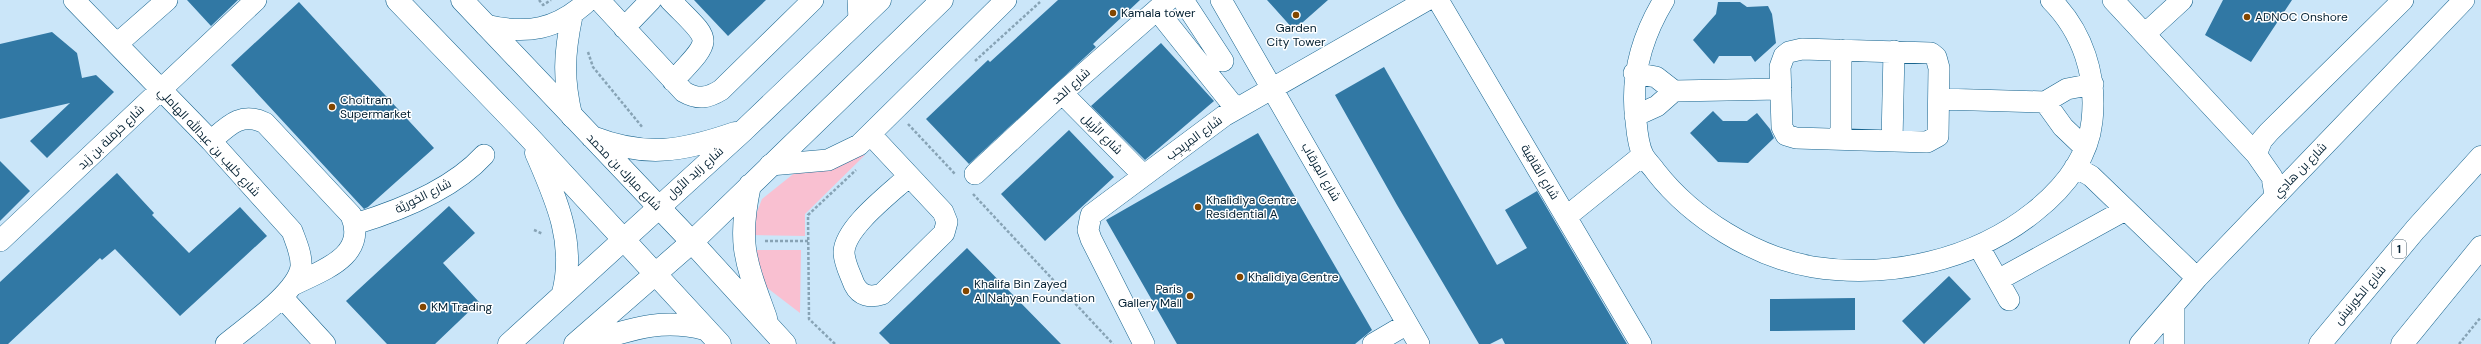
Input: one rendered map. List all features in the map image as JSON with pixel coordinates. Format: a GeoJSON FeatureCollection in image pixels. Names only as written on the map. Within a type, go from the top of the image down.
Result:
{"type":"FeatureCollection","features":[{"type":"Feature","properties":{"kind":"main road"},"geometry":{"type":"LineString","coordinates":[[397,0],[529,137],[720,344]]}},
{"type":"Feature","properties":{"kind":"main road","name":"شارع مبارك بن محمد"},"geometry":{"type":"LineString","coordinates":[[462,0],[588,135],[692,242],[785,344]]}},
{"type":"Feature","properties":{"kind":"main road","name":"شارع زايد الأول"},"geometry":{"type":"LineString","coordinates":[[509,344],[657,207],[744,130],[858,10],[880,0]]}},
{"type":"Feature","properties":{"kind":"main road"},"geometry":{"type":"LineString","coordinates":[[575,344],[692,242],[942,0]]}},
{"type":"Feature","properties":{"kind":"main road"},"geometry":{"type":"LineString","coordinates":[[588,135],[612,144],[655,151],[679,150],[744,130]]}},
{"type":"Feature","properties":{"kind":"main road"},"geometry":{"type":"LineString","coordinates":[[529,137],[557,202],[567,239],[568,273],[564,293]]}},
{"type":"Feature","properties":{"kind":"main road","name":"شارع الكورنيش"},"geometry":{"type":"LineString","coordinates":[[2320,344],[2415,230],[2481,157]]}},
{"type":"Feature","properties":{"kind":"main road"},"geometry":{"type":"LineString","coordinates":[[750,185],[744,212],[744,253],[770,328]]}},
{"type":"Feature","properties":{"kind":"main road"},"geometry":{"type":"LineString","coordinates":[[2402,344],[2455,277],[2481,248]]}},
{"type":"Feature","properties":{"kind":"main road"},"geometry":{"type":"LineString","coordinates":[[583,344],[658,323],[686,324],[705,329]]}},
{"type":"Feature","properties":{"kind":"street"},"geometry":{"type":"LineString","coordinates":[[117,44],[167,0]]}},
{"type":"Feature","properties":{"kind":"street","name":"شارع حَرمَلة بن زَيد"},"geometry":{"type":"LineString","coordinates":[[0,241],[256,0]]}},
{"type":"Feature","properties":{"kind":"street"},"geometry":{"type":"LineString","coordinates":[[485,25],[503,29],[522,30],[540,28],[572,16],[589,0]]}},
{"type":"Feature","properties":{"kind":"street"},"geometry":{"type":"LineString","coordinates":[[599,0],[684,92],[692,96],[702,98],[712,96],[812,0]]}},
{"type":"Feature","properties":{"kind":"street"},"geometry":{"type":"LineString","coordinates":[[624,28],[651,0]]}},
{"type":"Feature","properties":{"kind":"street"},"geometry":{"type":"LineString","coordinates":[[670,0],[700,30],[704,40],[702,50],[673,81]]}},
{"type":"Feature","properties":{"kind":"street"},"geometry":{"type":"LineString","coordinates":[[770,165],[828,160],[850,151],[870,135],[1006,0]]}},
{"type":"Feature","properties":{"kind":"street"},"geometry":{"type":"LineString","coordinates":[[1183,0],[1223,61]]}},
{"type":"Feature","properties":{"kind":"street","name":"شارع المِرقاب"},"geometry":{"type":"LineString","coordinates":[[1221,0],[1273,88],[1412,337]]}},
{"type":"Feature","properties":{"kind":"street","name":"شارع المِرِيجِب"},"geometry":{"type":"LineString","coordinates":[[1139,342],[1088,230],[1091,215],[1098,208],[1143,175],[1236,109],[1427,0]]}},
{"type":"Feature","properties":{"kind":"street","name":"شارع القافِية"},"geometry":{"type":"LineString","coordinates":[[1438,0],[1641,344]]}},
{"type":"Feature","properties":{"kind":"street"},"geometry":{"type":"LineString","coordinates":[[1664,0],[1651,21],[1634,73],[1635,116],[1643,155],[1669,188],[1700,216],[1732,236],[1776,256],[1813,267],[1896,268],[1938,260],[1979,247],[2018,224],[2052,198],[2076,167],[2085,148],[2092,124],[2093,84],[2084,50],[2070,22],[2051,0]]}},
{"type":"Feature","properties":{"kind":"street"},"geometry":{"type":"LineString","coordinates":[[2112,0],[2256,154],[2272,177],[2275,195]]}},
{"type":"Feature","properties":{"kind":"street"},"geometry":{"type":"LineString","coordinates":[[2145,34],[2182,0]]}},
{"type":"Feature","properties":{"kind":"street"},"geometry":{"type":"LineString","coordinates":[[2256,154],[2262,140],[2269,132],[2403,0]]}},
{"type":"Feature","properties":{"kind":"street","name":"شارع بن هادِي"},"geometry":{"type":"LineString","coordinates":[[2140,344],[2197,278],[2275,195],[2464,0]]}},
{"type":"Feature","properties":{"kind":"street","name":"شارع كليب بن عبدالله الهاملي"},"geometry":{"type":"LineString","coordinates":[[86,4],[117,44],[211,141],[292,231],[299,249],[301,268],[287,291],[226,344]]}},
{"type":"Feature","properties":{"kind":"street"},"geometry":{"type":"LineString","coordinates":[[1163,5],[1236,109]]}},
{"type":"Feature","properties":{"kind":"street","name":"شارع الحَد"},"geometry":{"type":"LineString","coordinates":[[968,181],[1062,93],[1163,5]]}},
{"type":"Feature","properties":{"kind":"street"},"geometry":{"type":"LineString","coordinates":[[572,16],[564,64],[565,82],[572,117]]}},
{"type":"Feature","properties":{"kind":"street"},"geometry":{"type":"LineString","coordinates":[[1802,49],[1894,51],[1925,52],[1936,57],[1939,68],[1940,132],[1935,139],[1927,142],[1841,140],[1796,138],[1786,135],[1782,127],[1781,61],[1789,52],[1802,49]]}},
{"type":"Feature","properties":{"kind":"street"},"geometry":{"type":"LineString","coordinates":[[1841,50],[1841,140]]}},
{"type":"Feature","properties":{"kind":"street"},"geometry":{"type":"LineString","coordinates":[[1892,141],[1894,51]]}},
{"type":"Feature","properties":{"kind":"street"},"geometry":{"type":"LineString","coordinates":[[1634,73],[1656,78],[1674,91],[1781,89]]}},
{"type":"Feature","properties":{"kind":"street"},"geometry":{"type":"LineString","coordinates":[[1940,99],[2045,102],[2067,89],[2093,84]]}},
{"type":"Feature","properties":{"kind":"street"},"geometry":{"type":"LineString","coordinates":[[1635,116],[1657,106],[1674,91]]}},
{"type":"Feature","properties":{"kind":"street","name":"شارع الزِّبِيل"},"geometry":{"type":"LineString","coordinates":[[1062,93],[1143,175]]}},
{"type":"Feature","properties":{"kind":"street"},"geometry":{"type":"LineString","coordinates":[[2045,102],[2063,127],[2085,148]]}},
{"type":"Feature","properties":{"kind":"street"},"geometry":{"type":"LineString","coordinates":[[211,141],[231,122],[240,119],[257,119],[265,123],[344,206],[355,224],[353,245],[347,254],[325,270],[287,291],[325,344]]}},
{"type":"Feature","properties":{"kind":"street"},"geometry":{"type":"LineString","coordinates":[[870,135],[909,176],[943,212],[947,222],[947,228],[944,233],[882,294],[869,296],[857,290],[846,266],[844,255],[846,243],[859,223],[909,176]]}},
{"type":"Feature","properties":{"kind":"street","name":"شارع الحُوريَّة"},"geometry":{"type":"LineString","coordinates":[[355,224],[401,208],[451,182],[475,165],[484,155]]}},
{"type":"Feature","properties":{"kind":"street"},"geometry":{"type":"LineString","coordinates":[[1566,217],[1643,155]]}},
{"type":"Feature","properties":{"kind":"street"},"geometry":{"type":"LineString","coordinates":[[2076,167],[2091,176],[2197,278]]}},
{"type":"Feature","properties":{"kind":"street"},"geometry":{"type":"LineString","coordinates":[[1998,280],[2126,210]]}},
{"type":"Feature","properties":{"kind":"street"},"geometry":{"type":"LineString","coordinates":[[1979,247],[2009,300]]}},
{"type":"Feature","properties":{"kind":"street"},"geometry":{"type":"LineString","coordinates":[[2174,306],[2174,344]]}},
{"type":"Feature","properties":{"kind":"street"},"geometry":{"type":"LineString","coordinates":[[1373,344],[1412,337]]}},
{"type":"Feature","properties":{"kind":"path"},"geometry":{"type":"LineString","coordinates":[[539,0],[543,5],[551,0]]}},
{"type":"Feature","properties":{"kind":"path"},"geometry":{"type":"LineString","coordinates":[[586,47],[593,67],[649,134]]}},
{"type":"Feature","properties":{"kind":"path"},"geometry":{"type":"LineString","coordinates":[[907,123],[968,181],[1113,344]]}},
{"type":"Feature","properties":{"kind":"path"},"geometry":{"type":"LineString","coordinates":[[762,240],[809,241],[809,319],[835,344]]}},
{"type":"Feature","properties":{"kind":"path"},"geometry":{"type":"LineString","coordinates":[[2459,344],[2481,318]]}},
{"type":"Feature","properties":{"kind":"shaded area"},"geometry":{"type":"Polygon","coordinates":[[[849,155],[865,155],[805,214],[805,236],[748,235],[762,199],[807,163],[849,155]]]}},
{"type":"Feature","properties":{"kind":"shaded area"},"geometry":{"type":"Polygon","coordinates":[[[747,250],[801,250],[800,313],[766,287],[747,250]]]}},
{"type":"Feature","properties":{"kind":"building"},"geometry":{"type":"Polygon","coordinates":[[[187,0],[238,0],[211,26],[187,0]]]}},
{"type":"Feature","properties":{"kind":"building"},"geometry":{"type":"Polygon","coordinates":[[[694,0],[766,0],[728,36],[694,0]]]}},
{"type":"Feature","properties":{"kind":"building"},"geometry":{"type":"Polygon","coordinates":[[[1058,0],[1140,0],[1093,44],[1096,47],[969,164],[926,119],[988,60],[990,62],[1058,0]]]}},
{"type":"Feature","properties":{"kind":"building","name":"Garden City Tower"},"geometry":{"type":"Polygon","coordinates":[[[1267,0],[1328,0],[1294,30],[1267,0]]]}},
{"type":"Feature","properties":{"kind":"building","name":"ADNOC Onshore"},"geometry":{"type":"Polygon","coordinates":[[[2223,0],[2292,0],[2251,62],[2205,35],[2223,0]]]}},
{"type":"Feature","properties":{"kind":"building","name":"Choitram Supermarket"},"geometry":{"type":"Polygon","coordinates":[[[299,2],[434,148],[364,209],[231,65],[299,2]]]}},
{"type":"Feature","properties":{"kind":"building"},"geometry":{"type":"Polygon","coordinates":[[[1718,2],[1740,2],[1747,7],[1768,6],[1772,14],[1776,43],[1755,62],[1751,56],[1719,56],[1714,64],[1693,40],[1716,14],[1718,2]]]}},
{"type":"Feature","properties":{"kind":"building"},"geometry":{"type":"Polygon","coordinates":[[[52,32],[77,53],[82,78],[96,75],[114,92],[47,158],[30,141],[70,103],[0,119],[0,44],[52,32]]]}},
{"type":"Feature","properties":{"kind":"building"},"geometry":{"type":"Polygon","coordinates":[[[1161,43],[1214,101],[1145,160],[1091,106],[1161,43]]]}},
{"type":"Feature","properties":{"kind":"building"},"geometry":{"type":"Polygon","coordinates":[[[1384,67],[1497,265],[1527,248],[1505,210],[1537,191],[1627,344],[1505,344],[1502,338],[1490,344],[1479,344],[1397,205],[1335,95],[1384,67]]]}},
{"type":"Feature","properties":{"kind":"building"},"geometry":{"type":"Polygon","coordinates":[[[1713,111],[1723,121],[1747,121],[1757,113],[1770,129],[1774,138],[1748,163],[1718,162],[1690,133],[1713,111]]]}},
{"type":"Feature","properties":{"kind":"building"},"geometry":{"type":"Polygon","coordinates":[[[1069,130],[1114,177],[1045,241],[1001,194],[1069,130]]]}},
{"type":"Feature","properties":{"kind":"building","name":"Khalidiya Centre"},"geometry":{"type":"Polygon","coordinates":[[[1258,133],[1372,330],[1355,344],[1177,344],[1106,220],[1258,133]]]}},
{"type":"Feature","properties":{"kind":"building"},"geometry":{"type":"Polygon","coordinates":[[[0,161],[30,191],[0,221],[0,161]]]}},
{"type":"Feature","properties":{"kind":"building"},"geometry":{"type":"Polygon","coordinates":[[[117,173],[154,213],[152,215],[189,253],[240,207],[267,236],[180,316],[115,249],[102,260],[100,258],[8,344],[0,344],[0,282],[117,173]]]}},
{"type":"Feature","properties":{"kind":"building"},"geometry":{"type":"Polygon","coordinates":[[[449,206],[475,233],[443,263],[479,302],[435,344],[387,344],[346,301],[449,206]]]}},
{"type":"Feature","properties":{"kind":"building","name":"Khalifa Bin Zayed Al Nahyan Foundation"},"geometry":{"type":"Polygon","coordinates":[[[967,248],[1061,344],[890,344],[879,333],[967,248]]]}},
{"type":"Feature","properties":{"kind":"building"},"geometry":{"type":"Polygon","coordinates":[[[1949,276],[1971,299],[1924,344],[1902,321],[1949,276]]]}},
{"type":"Feature","properties":{"kind":"building"},"geometry":{"type":"Polygon","coordinates":[[[1855,298],[1855,330],[1770,331],[1770,299],[1855,298]]]}},
{"type":"Feature","properties":{"kind":"place","name":"Kamala tower"},"geometry":{"type":"Point","coordinates":[1113,13]}},
{"type":"Feature","properties":{"kind":"place","name":"Garden City Tower"},"geometry":{"type":"Point","coordinates":[1296,15]}},
{"type":"Feature","properties":{"kind":"place","name":"ADNOC Onshore"},"geometry":{"type":"Point","coordinates":[2247,17]}},
{"type":"Feature","properties":{"kind":"place","name":"Choitram Supermarket"},"geometry":{"type":"Point","coordinates":[332,107]}},
{"type":"Feature","properties":{"kind":"place","name":"Khalidiya Centre Residential A"},"geometry":{"type":"Point","coordinates":[1198,207]}},
{"type":"Feature","properties":{"kind":"place","name":"Khalidiya Centre"},"geometry":{"type":"Point","coordinates":[1240,277]}},
{"type":"Feature","properties":{"kind":"place","name":"Khalifa Bin Zayed Al Nahyan Foundation"},"geometry":{"type":"Point","coordinates":[966,291]}},
{"type":"Feature","properties":{"kind":"place","name":"Paris Gallery Mall"},"geometry":{"type":"Point","coordinates":[1190,296]}},
{"type":"Feature","properties":{"kind":"place","name":"KM Trading"},"geometry":{"type":"Point","coordinates":[423,307]}}]}
